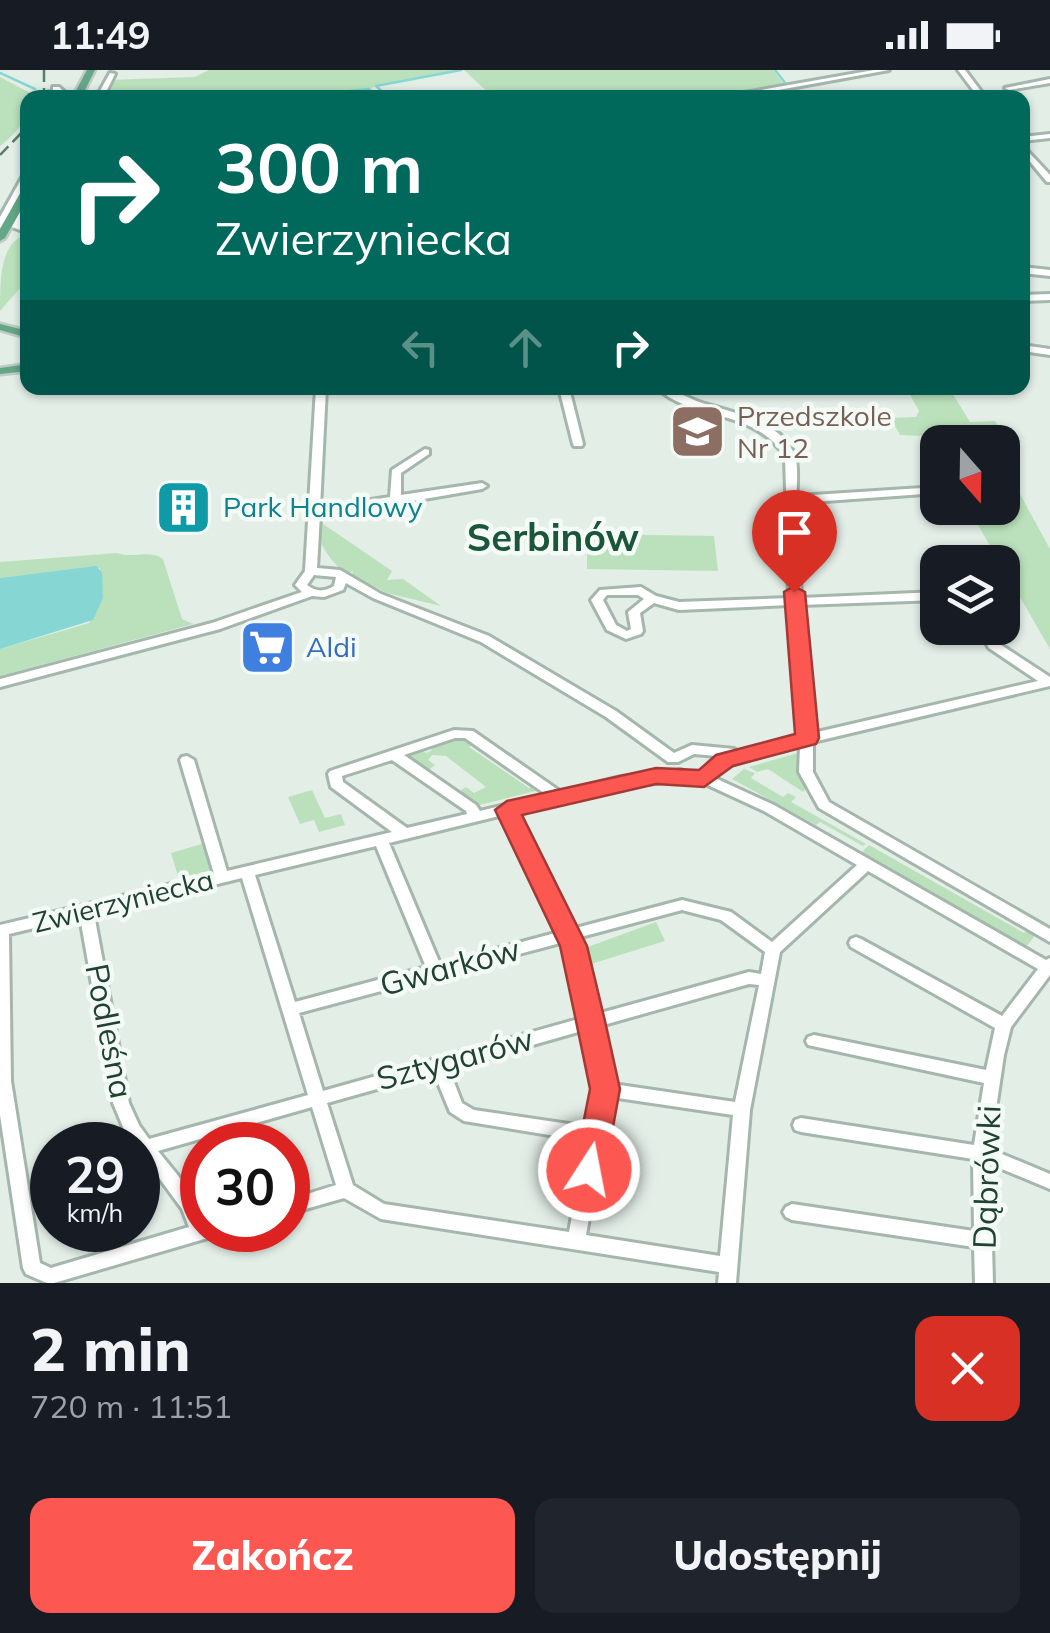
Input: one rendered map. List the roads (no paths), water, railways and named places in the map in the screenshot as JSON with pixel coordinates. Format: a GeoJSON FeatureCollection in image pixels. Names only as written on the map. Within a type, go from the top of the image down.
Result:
{"type":"FeatureCollection","features":[{"type":"Feature","properties":{"kind":"main road"},"geometry":{"type":"LineString","coordinates":[[0,240],[20,203]]}},
{"type":"Feature","properties":{"kind":"street"},"geometry":{"type":"LineString","coordinates":[[779,70],[790,86]]}},
{"type":"Feature","properties":{"kind":"street"},"geometry":{"type":"LineString","coordinates":[[768,90],[886,70]]}},
{"type":"Feature","properties":{"kind":"street"},"geometry":{"type":"LineString","coordinates":[[88,75],[110,76],[103,90]]}},
{"type":"Feature","properties":{"kind":"street"},"geometry":{"type":"LineString","coordinates":[[1009,88],[1050,81]]}},
{"type":"Feature","properties":{"kind":"street"},"geometry":{"type":"LineString","coordinates":[[1030,156],[1050,180]]}},
{"type":"Feature","properties":{"kind":"street"},"geometry":{"type":"LineString","coordinates":[[0,225],[20,189]]}},
{"type":"Feature","properties":{"kind":"street"},"geometry":{"type":"LineString","coordinates":[[306,589],[314,546],[322,395]]}},
{"type":"Feature","properties":{"kind":"street"},"geometry":{"type":"LineString","coordinates":[[566,395],[578,444]]}},
{"type":"Feature","properties":{"kind":"street"},"geometry":{"type":"LineString","coordinates":[[680,395],[760,427],[778,439],[790,456],[806,772],[824,805],[1050,936]]}},
{"type":"Feature","properties":{"kind":"street"},"geometry":{"type":"LineString","coordinates":[[395,500],[396,472],[425,452]]}},
{"type":"Feature","properties":{"kind":"street"},"geometry":{"type":"LineString","coordinates":[[313,512],[482,486]]}},
{"type":"Feature","properties":{"kind":"street"},"geometry":{"type":"LineString","coordinates":[[792,500],[920,491]]}},
{"type":"Feature","properties":{"kind":"street"},"geometry":{"type":"LineString","coordinates":[[314,546],[336,574],[377,596],[466,629],[611,714],[677,762],[712,766],[807,738],[1050,682]]}},
{"type":"Feature","properties":{"kind":"street"},"geometry":{"type":"LineString","coordinates":[[311,572],[336,574]]}},
{"type":"Feature","properties":{"kind":"street"},"geometry":{"type":"LineString","coordinates":[[334,591],[336,574]]}},
{"type":"Feature","properties":{"kind":"street"},"geometry":{"type":"LineString","coordinates":[[0,684],[202,631],[270,608],[306,589],[377,596]]}},
{"type":"Feature","properties":{"kind":"street"},"geometry":{"type":"LineString","coordinates":[[652,600],[634,612],[637,630],[630,634],[611,628],[597,600],[604,592],[632,591],[679,606],[920,597]]}},
{"type":"Feature","properties":{"kind":"street"},"geometry":{"type":"LineString","coordinates":[[993,645],[1050,682]]}},
{"type":"Feature","properties":{"kind":"street"},"geometry":{"type":"LineString","coordinates":[[405,834],[336,784],[335,774],[454,734],[468,734],[559,797]]}},
{"type":"Feature","properties":{"kind":"street"},"geometry":{"type":"LineString","coordinates":[[393,754],[471,808],[476,817]]}},
{"type":"Feature","properties":{"kind":"street"},"geometry":{"type":"LineString","coordinates":[[187,760],[222,878]]}},
{"type":"Feature","properties":{"kind":"street"},"geometry":{"type":"LineString","coordinates":[[677,762],[712,766],[769,808],[1049,967]]}},
{"type":"Feature","properties":{"kind":"street","name":"Zwierzyniecka"},"geometry":{"type":"LineString","coordinates":[[1,931],[621,782],[677,762]]}},
{"type":"Feature","properties":{"kind":"street"},"geometry":{"type":"LineString","coordinates":[[507,810],[569,936],[605,1089],[576,1240]]}},
{"type":"Feature","properties":{"kind":"street"},"geometry":{"type":"LineString","coordinates":[[381,840],[435,971]]}},
{"type":"Feature","properties":{"kind":"street"},"geometry":{"type":"LineString","coordinates":[[310,1201],[346,1190],[367,1207],[576,1240],[728,1274],[742,1110],[774,950],[866,864]]}},
{"type":"Feature","properties":{"kind":"street","name":"Zwierzyniecka"},"geometry":{"type":"LineString","coordinates":[[247,872],[346,1190]]}},
{"type":"Feature","properties":{"kind":"street","name":"Gwarków"},"geometry":{"type":"LineString","coordinates":[[291,1009],[691,904],[726,916],[774,950]]}},
{"type":"Feature","properties":{"kind":"street","name":"Podleśna"},"geometry":{"type":"LineString","coordinates":[[86,910],[121,1103],[132,1122]]}},
{"type":"Feature","properties":{"kind":"street"},"geometry":{"type":"LineString","coordinates":[[1,931],[3,1081],[32,1268],[50,1276],[180,1238]]}},
{"type":"Feature","properties":{"kind":"street"},"geometry":{"type":"LineString","coordinates":[[856,943],[1004,1025]]}},
{"type":"Feature","properties":{"kind":"street","name":"Dąbrówki"},"geometry":{"type":"LineString","coordinates":[[984,1283],[981,1152],[992,1078],[1004,1025],[1049,967]]}},
{"type":"Feature","properties":{"kind":"street","name":"Sztygarów"},"geometry":{"type":"LineString","coordinates":[[160,1143],[748,978],[766,980]]}},
{"type":"Feature","properties":{"kind":"street"},"geometry":{"type":"LineString","coordinates":[[814,1041],[992,1078]]}},
{"type":"Feature","properties":{"kind":"street"},"geometry":{"type":"LineString","coordinates":[[438,1064],[452,1100],[462,1112],[596,1136]]}},
{"type":"Feature","properties":{"kind":"street"},"geometry":{"type":"LineString","coordinates":[[605,1089],[742,1110]]}},
{"type":"Feature","properties":{"kind":"street"},"geometry":{"type":"LineString","coordinates":[[801,1125],[981,1152],[1050,1182]]}},
{"type":"Feature","properties":{"kind":"street","name":"Podleśna"},"geometry":{"type":"LineString","coordinates":[[160,1164],[180,1190]]}},
{"type":"Feature","properties":{"kind":"street"},"geometry":{"type":"LineString","coordinates":[[792,1212],[982,1240]]}},
{"type":"Feature","properties":{"kind":"water"},"geometry":{"type":"Polygon","coordinates":[[[96,566],[102,572],[103,598],[93,620],[0,649],[0,578],[96,566]]]}},
{"type":"Feature","properties":{"kind":"waterway"},"geometry":{"type":"LineString","coordinates":[[380,90],[376,86],[461,70]]}},
{"type":"Feature","properties":{"kind":"waterway"},"geometry":{"type":"LineString","coordinates":[[775,70],[786,84]]}},
{"type":"Feature","properties":{"kind":"waterway"},"geometry":{"type":"LineString","coordinates":[[0,73],[35,89]]}},
{"type":"Feature","properties":{"kind":"waterway"},"geometry":{"type":"LineString","coordinates":[[360,90],[369,89]]}},
{"type":"Feature","properties":{"kind":"railway"},"geometry":{"type":"LineString","coordinates":[[44,70],[44,90]]}},
{"type":"Feature","properties":{"kind":"railway"},"geometry":{"type":"LineString","coordinates":[[0,155],[20,134]]}},
{"type":"Feature","properties":{"kind":"place","name":"Przedszkole Nr 12"},"geometry":{"type":"Point","coordinates":[698,432]}},
{"type":"Feature","properties":{"kind":"place","name":"Park Handlowy"},"geometry":{"type":"Point","coordinates":[184,507]}},
{"type":"Feature","properties":{"kind":"place","name":"Aldi"},"geometry":{"type":"Point","coordinates":[267,647]}},
{"type":"Feature","properties":{"kind":"district","name":"Serbinów"},"geometry":{"type":"Point","coordinates":[553,538]}}]}
